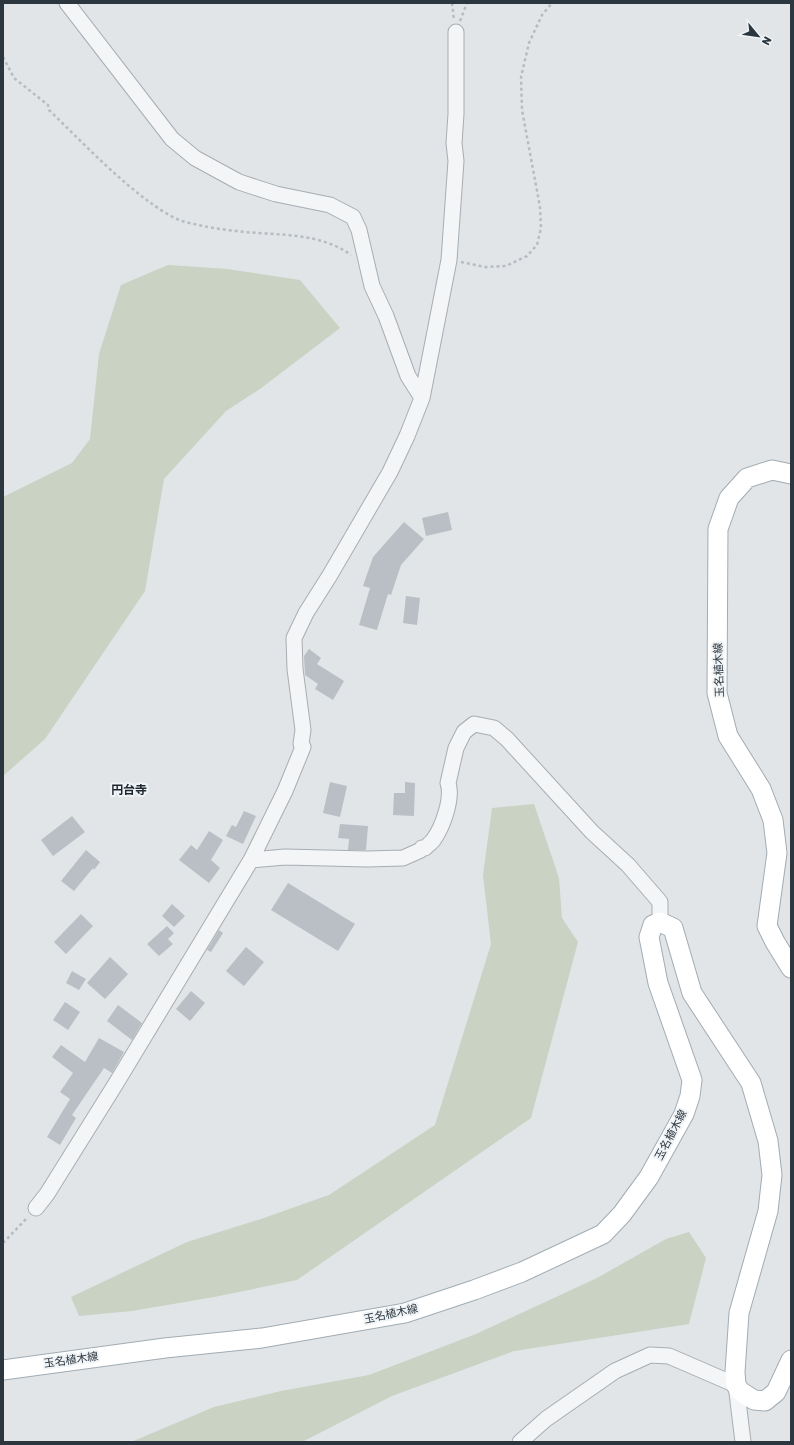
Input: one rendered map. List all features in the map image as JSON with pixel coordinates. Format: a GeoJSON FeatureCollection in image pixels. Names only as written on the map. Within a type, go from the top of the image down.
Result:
{"type":"FeatureCollection","features":[{"type":"Feature","properties":{"kind":"main road","name":"玉名植木線"},"geometry":{"type":"LineString","coordinates":[[791,474],[772,470],[747,478],[729,498],[718,528],[717,693],[728,736],[761,789],[773,820],[777,853],[767,926],[791,968]]}},
{"type":"Feature","properties":{"kind":"main road","name":"玉名植木線"},"geometry":{"type":"LineString","coordinates":[[3,1370],[165,1348],[262,1338],[405,1313],[522,1272],[603,1234],[622,1214],[649,1177],[684,1114],[690,1096],[692,1080],[658,983],[649,937],[653,925],[660,922]]}},
{"type":"Feature","properties":{"kind":"main road"},"geometry":{"type":"LineString","coordinates":[[660,922],[673,928],[692,993],[751,1083],[768,1141],[772,1175],[768,1210],[739,1313],[735,1372],[736,1385],[740,1391],[754,1400],[765,1401],[776,1392],[791,1360]]}},
{"type":"Feature","properties":{"kind":"street"},"geometry":{"type":"LineString","coordinates":[[67,3],[172,139],[195,158],[239,182],[276,194],[330,204],[353,217],[359,230],[372,286],[386,316],[408,376],[422,398]]}},
{"type":"Feature","properties":{"kind":"street"},"geometry":{"type":"LineString","coordinates":[[36,1208],[47,1194],[115,1085],[251,860],[285,791],[303,747],[303,730],[295,669],[294,638],[306,613],[390,472],[407,436],[422,398],[449,260],[456,161],[454,143],[456,114],[456,32]]}},
{"type":"Feature","properties":{"kind":"street"},"geometry":{"type":"LineString","coordinates":[[251,860],[285,857],[367,859],[403,858],[421,850],[422,848],[425,848],[434,838],[446,815],[450,788],[448,783],[456,748],[464,732],[474,724],[494,728],[507,738],[592,832],[628,865],[660,902],[660,922]]}},
{"type":"Feature","properties":{"kind":"street"},"geometry":{"type":"LineString","coordinates":[[520,1442],[546,1419],[615,1371],[650,1355],[669,1356],[736,1385],[743,1442]]}},
{"type":"Feature","properties":{"kind":"path"},"geometry":{"type":"LineString","coordinates":[[456,32],[466,3]]}},
{"type":"Feature","properties":{"kind":"path"},"geometry":{"type":"LineString","coordinates":[[449,260],[485,267],[506,266],[527,256],[537,245],[541,228],[540,207],[522,110],[521,76],[529,43],[542,15],[552,3]]}},
{"type":"Feature","properties":{"kind":"path"},"geometry":{"type":"LineString","coordinates":[[3,57],[14,78],[48,105],[49,110],[129,187],[158,208],[180,220],[199,226],[236,231],[290,235],[321,240],[340,248],[367,268]]}},
{"type":"Feature","properties":{"kind":"path"},"geometry":{"type":"LineString","coordinates":[[3,1243],[36,1208]]}},
{"type":"Feature","properties":{"kind":"green space"},"geometry":{"type":"Polygon","coordinates":[[[168,265],[227,269],[300,280],[340,328],[260,389],[226,411],[164,479],[145,591],[45,739],[3,776],[3,497],[72,463],[90,439],[99,354],[121,285],[168,265]]]}},
{"type":"Feature","properties":{"kind":"green space"},"geometry":{"type":"Polygon","coordinates":[[[534,804],[559,878],[562,918],[578,942],[531,1118],[297,1280],[214,1297],[132,1311],[79,1316],[71,1297],[187,1242],[258,1220],[329,1195],[435,1125],[491,944],[483,875],[492,808],[534,804]]]}},
{"type":"Feature","properties":{"kind":"green space"},"geometry":{"type":"Polygon","coordinates":[[[689,1232],[706,1258],[689,1324],[514,1351],[392,1396],[302,1442],[131,1442],[214,1407],[281,1391],[369,1375],[476,1334],[597,1278],[666,1239],[689,1232]]]}},
{"type":"Feature","properties":{"kind":"building"},"geometry":{"type":"Polygon","coordinates":[[[448,512],[452,530],[426,536],[422,518],[448,512]]]}},
{"type":"Feature","properties":{"kind":"building"},"geometry":{"type":"Polygon","coordinates":[[[404,522],[424,539],[401,565],[391,595],[388,594],[377,630],[359,625],[370,588],[363,586],[373,557],[404,522]]]}},
{"type":"Feature","properties":{"kind":"building"},"geometry":{"type":"Polygon","coordinates":[[[406,596],[420,598],[417,625],[403,623],[406,596]]]}},
{"type":"Feature","properties":{"kind":"building"},"geometry":{"type":"Polygon","coordinates":[[[309,649],[321,658],[317,664],[344,681],[333,700],[315,689],[318,684],[305,675],[304,656],[309,649]]]}},
{"type":"Feature","properties":{"kind":"building"},"geometry":{"type":"Polygon","coordinates":[[[330,782],[347,786],[340,817],[323,813],[330,782]]]}},
{"type":"Feature","properties":{"kind":"building"},"geometry":{"type":"Polygon","coordinates":[[[405,782],[415,783],[414,816],[393,815],[394,793],[405,793],[405,782]]]}},
{"type":"Feature","properties":{"kind":"building"},"geometry":{"type":"Polygon","coordinates":[[[244,811],[256,816],[243,844],[226,836],[232,825],[236,827],[244,811]]]}},
{"type":"Feature","properties":{"kind":"building"},"geometry":{"type":"Polygon","coordinates":[[[72,816],[85,832],[53,856],[41,840],[72,816]]]}},
{"type":"Feature","properties":{"kind":"building"},"geometry":{"type":"Polygon","coordinates":[[[340,824],[368,826],[366,850],[348,850],[349,839],[338,838],[340,824]]]}},
{"type":"Feature","properties":{"kind":"building"},"geometry":{"type":"Polygon","coordinates":[[[209,831],[223,840],[211,860],[220,868],[209,883],[179,860],[191,845],[197,850],[209,831]]]}},
{"type":"Feature","properties":{"kind":"building"},"geometry":{"type":"Polygon","coordinates":[[[86,850],[100,862],[94,870],[93,868],[74,891],[61,881],[86,850]]]}},
{"type":"Feature","properties":{"kind":"building"},"geometry":{"type":"Polygon","coordinates":[[[288,883],[355,924],[338,951],[271,910],[288,883]]]}},
{"type":"Feature","properties":{"kind":"building"},"geometry":{"type":"Polygon","coordinates":[[[172,904],[185,916],[174,927],[162,916],[172,904]]]}},
{"type":"Feature","properties":{"kind":"building"},"geometry":{"type":"Polygon","coordinates":[[[81,914],[93,926],[66,954],[54,942],[81,914]]]}},
{"type":"Feature","properties":{"kind":"building"},"geometry":{"type":"Polygon","coordinates":[[[167,926],[174,933],[168,939],[173,944],[159,956],[147,944],[167,926]]]}},
{"type":"Feature","properties":{"kind":"building"},"geometry":{"type":"Polygon","coordinates":[[[219,930],[223,933],[211,952],[207,950],[219,930]]]}},
{"type":"Feature","properties":{"kind":"building"},"geometry":{"type":"Polygon","coordinates":[[[246,947],[264,962],[244,986],[226,971],[246,947]]]}},
{"type":"Feature","properties":{"kind":"building"},"geometry":{"type":"Polygon","coordinates":[[[110,957],[128,974],[105,999],[87,983],[110,957]]]}},
{"type":"Feature","properties":{"kind":"building"},"geometry":{"type":"Polygon","coordinates":[[[72,971],[86,979],[79,990],[66,983],[72,971]]]}},
{"type":"Feature","properties":{"kind":"building"},"geometry":{"type":"Polygon","coordinates":[[[191,991],[205,1003],[190,1021],[176,1009],[191,991]]]}},
{"type":"Feature","properties":{"kind":"building"},"geometry":{"type":"Polygon","coordinates":[[[65,1002],[80,1012],[68,1030],[53,1020],[65,1002]]]}},
{"type":"Feature","properties":{"kind":"building"},"geometry":{"type":"Polygon","coordinates":[[[118,1005],[142,1023],[132,1040],[107,1021],[118,1005]]]}},
{"type":"Feature","properties":{"kind":"building"},"geometry":{"type":"Polygon","coordinates":[[[99,1038],[124,1052],[112,1073],[104,1068],[72,1115],[76,1118],[60,1145],[47,1137],[70,1099],[60,1092],[73,1073],[52,1057],[61,1045],[85,1062],[99,1038]]]}},
{"type":"Feature","properties":{"kind":"district","name":"円台寺"},"geometry":{"type":"Point","coordinates":[129,790]}}]}
